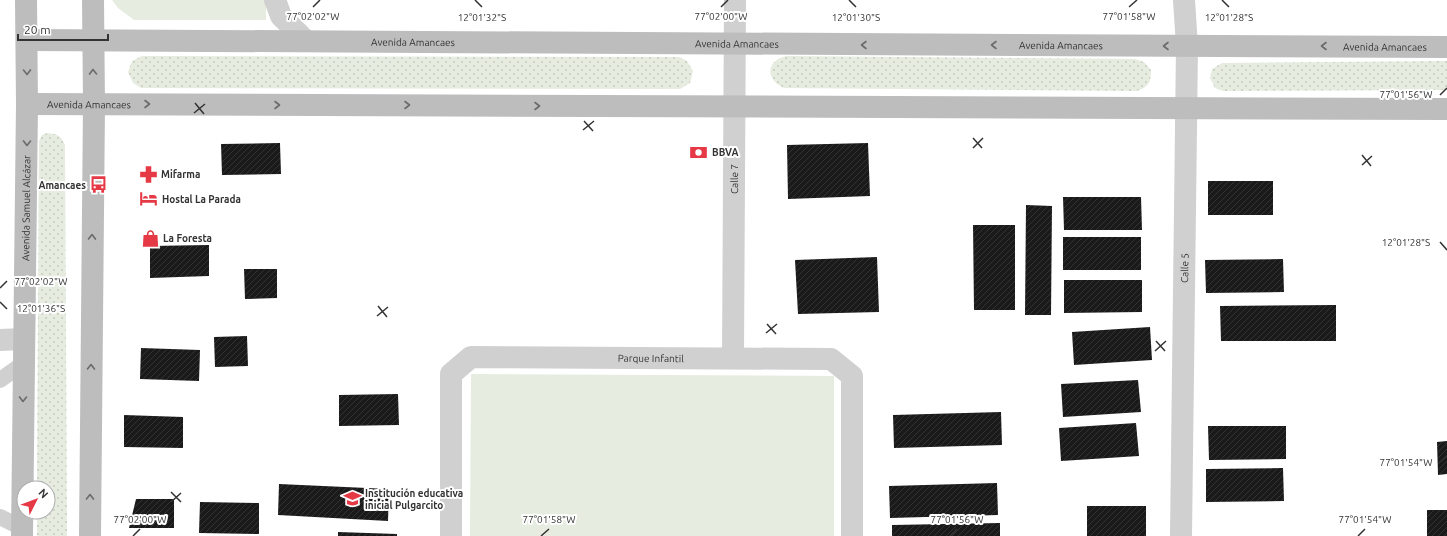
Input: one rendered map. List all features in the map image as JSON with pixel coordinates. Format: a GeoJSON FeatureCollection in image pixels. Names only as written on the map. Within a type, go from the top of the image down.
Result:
{"type":"FeatureCollection","features":[{"type":"Feature","properties":{"kind":"street","name":"Avenida Samuel Alcázar"},"geometry":{"type":"LineString","coordinates":[[22,532],[28,104],[26,0]]}},
{"type":"Feature","properties":{"kind":"street"},"geometry":{"type":"LineString","coordinates":[[90,536],[94,104],[93,0]]}},
{"type":"Feature","properties":{"kind":"street"},"geometry":{"type":"LineString","coordinates":[[275,0],[281,16],[305,40]]}},
{"type":"Feature","properties":{"kind":"street","name":"Calle 7"},"geometry":{"type":"LineString","coordinates":[[733,358],[735,0]]}},
{"type":"Feature","properties":{"kind":"street","name":"Calle 5"},"geometry":{"type":"LineString","coordinates":[[1181,536],[1187,46],[1184,0]]}},
{"type":"Feature","properties":{"kind":"street","name":"Avenida Amancaes"},"geometry":{"type":"LineString","coordinates":[[27,40],[305,40],[735,44],[1447,47]]}},
{"type":"Feature","properties":{"kind":"street","name":"Avenida Amancaes"},"geometry":{"type":"LineString","coordinates":[[28,104],[1447,109]]}},
{"type":"Feature","properties":{"kind":"street"},"geometry":{"type":"LineString","coordinates":[[0,340],[24,339]]}},
{"type":"Feature","properties":{"kind":"street","name":"Parque Infantil"},"geometry":{"type":"LineString","coordinates":[[451,536],[451,374],[471,356],[831,358],[852,376],[852,536]]}},
{"type":"Feature","properties":{"kind":"lane"},"geometry":{"type":"LineString","coordinates":[[0,380],[24,363]]}},
{"type":"Feature","properties":{"kind":"lane"},"geometry":{"type":"LineString","coordinates":[[0,517],[22,532]]}},
{"type":"Feature","properties":{"kind":"shaded area"},"geometry":{"type":"Polygon","coordinates":[[[112,0],[266,0],[266,20],[134,20],[118,8],[112,0]]]}},
{"type":"Feature","properties":{"kind":"shaded area"},"geometry":{"type":"Polygon","coordinates":[[[142,56],[679,57],[687,61],[693,71],[690,83],[680,89],[141,88],[133,83],[128,72],[132,61],[142,56]]]}},
{"type":"Feature","properties":{"kind":"shaded area"},"geometry":{"type":"Polygon","coordinates":[[[786,56],[1135,59],[1144,62],[1151,70],[1151,74],[1150,81],[1147,86],[1137,91],[784,88],[773,80],[770,70],[779,58],[786,56]]]}},
{"type":"Feature","properties":{"kind":"shaded area"},"geometry":{"type":"Polygon","coordinates":[[[1447,61],[1447,90],[1223,91],[1215,88],[1210,78],[1212,69],[1222,63],[1447,61]]]}},
{"type":"Feature","properties":{"kind":"shaded area"},"geometry":{"type":"Polygon","coordinates":[[[47,133],[58,136],[62,139],[65,145],[67,536],[37,536],[37,520],[56,520],[56,480],[37,480],[39,141],[42,135],[47,133]]]}},
{"type":"Feature","properties":{"kind":"shaded area"},"geometry":{"type":"Polygon","coordinates":[[[471,374],[834,376],[834,536],[470,536],[471,374]]]}},
{"type":"Feature","properties":{"kind":"building"},"geometry":{"type":"Polygon","coordinates":[[[280,143],[281,174],[222,175],[221,144],[280,143]]]}},
{"type":"Feature","properties":{"kind":"building"},"geometry":{"type":"Polygon","coordinates":[[[868,143],[870,196],[788,199],[787,145],[868,143]]]}},
{"type":"Feature","properties":{"kind":"building"},"geometry":{"type":"Polygon","coordinates":[[[1208,181],[1273,181],[1273,215],[1208,215],[1208,181]]]}},
{"type":"Feature","properties":{"kind":"building"},"geometry":{"type":"Polygon","coordinates":[[[1063,197],[1141,197],[1142,230],[1064,230],[1063,197]]]}},
{"type":"Feature","properties":{"kind":"building"},"geometry":{"type":"Polygon","coordinates":[[[1026,205],[1052,206],[1051,315],[1025,315],[1026,205]]]}},
{"type":"Feature","properties":{"kind":"building"},"geometry":{"type":"Polygon","coordinates":[[[973,225],[1015,225],[1015,310],[974,310],[973,225]]]}},
{"type":"Feature","properties":{"kind":"building"},"geometry":{"type":"Polygon","coordinates":[[[1063,237],[1141,237],[1141,270],[1063,270],[1063,237]]]}},
{"type":"Feature","properties":{"kind":"building"},"geometry":{"type":"Polygon","coordinates":[[[209,245],[209,276],[150,278],[150,246],[209,245]]]}},
{"type":"Feature","properties":{"kind":"building"},"geometry":{"type":"Polygon","coordinates":[[[877,257],[879,312],[798,314],[795,260],[877,257]]]}},
{"type":"Feature","properties":{"kind":"building"},"geometry":{"type":"Polygon","coordinates":[[[1283,259],[1284,292],[1206,293],[1205,260],[1283,259]]]}},
{"type":"Feature","properties":{"kind":"building"},"geometry":{"type":"Polygon","coordinates":[[[244,269],[277,269],[277,298],[245,299],[244,269]]]}},
{"type":"Feature","properties":{"kind":"building"},"geometry":{"type":"Polygon","coordinates":[[[1064,280],[1142,280],[1142,312],[1064,313],[1064,280]]]}},
{"type":"Feature","properties":{"kind":"building"},"geometry":{"type":"Polygon","coordinates":[[[1336,305],[1336,341],[1221,341],[1220,306],[1336,305]]]}},
{"type":"Feature","properties":{"kind":"building"},"geometry":{"type":"Polygon","coordinates":[[[1150,327],[1152,360],[1074,365],[1072,332],[1150,327]]]}},
{"type":"Feature","properties":{"kind":"building"},"geometry":{"type":"Polygon","coordinates":[[[247,336],[248,366],[215,367],[214,337],[247,336]]]}},
{"type":"Feature","properties":{"kind":"building"},"geometry":{"type":"Polygon","coordinates":[[[141,348],[200,350],[199,381],[140,379],[141,348]]]}},
{"type":"Feature","properties":{"kind":"building"},"geometry":{"type":"Polygon","coordinates":[[[1138,380],[1141,412],[1063,417],[1061,384],[1138,380]]]}},
{"type":"Feature","properties":{"kind":"building"},"geometry":{"type":"Polygon","coordinates":[[[398,394],[399,425],[339,426],[339,395],[398,394]]]}},
{"type":"Feature","properties":{"kind":"building"},"geometry":{"type":"Polygon","coordinates":[[[1001,412],[1002,445],[894,448],[893,415],[1001,412]]]}},
{"type":"Feature","properties":{"kind":"building"},"geometry":{"type":"Polygon","coordinates":[[[124,415],[183,417],[183,448],[124,447],[124,415]]]}},
{"type":"Feature","properties":{"kind":"building"},"geometry":{"type":"Polygon","coordinates":[[[1136,423],[1139,456],[1061,461],[1059,428],[1136,423]]]}},
{"type":"Feature","properties":{"kind":"building"},"geometry":{"type":"Polygon","coordinates":[[[1208,426],[1286,426],[1286,459],[1209,460],[1208,426]]]}},
{"type":"Feature","properties":{"kind":"building"},"geometry":{"type":"Polygon","coordinates":[[[1447,441],[1447,474],[1438,475],[1437,442],[1447,441]]]}},
{"type":"Feature","properties":{"kind":"building"},"geometry":{"type":"Polygon","coordinates":[[[1283,468],[1284,501],[1206,502],[1206,469],[1283,468]]]}},
{"type":"Feature","properties":{"kind":"building"},"geometry":{"type":"Polygon","coordinates":[[[997,483],[998,515],[890,518],[889,486],[997,483]]]}},
{"type":"Feature","properties":{"kind":"building"},"geometry":{"type":"Polygon","coordinates":[[[279,484],[389,489],[388,521],[278,515],[279,484]]]}},
{"type":"Feature","properties":{"kind":"building"},"geometry":{"type":"Polygon","coordinates":[[[136,499],[174,499],[174,528],[129,528],[136,499]]]}},
{"type":"Feature","properties":{"kind":"building"},"geometry":{"type":"Polygon","coordinates":[[[200,502],[259,503],[259,534],[199,533],[200,502]]]}},
{"type":"Feature","properties":{"kind":"building"},"geometry":{"type":"Polygon","coordinates":[[[1087,506],[1146,506],[1146,536],[1087,536],[1087,506]]]}},
{"type":"Feature","properties":{"kind":"building"},"geometry":{"type":"Polygon","coordinates":[[[1427,510],[1447,510],[1447,536],[1427,536],[1427,510]]]}},
{"type":"Feature","properties":{"kind":"building"},"geometry":{"type":"Polygon","coordinates":[[[1000,523],[1000,536],[892,536],[892,525],[1000,523]]]}},
{"type":"Feature","properties":{"kind":"building"},"geometry":{"type":"Polygon","coordinates":[[[338,532],[397,534],[397,536],[338,536],[338,532]]]}},
{"type":"Feature","properties":{"kind":"place","name":"BBVA"},"geometry":{"type":"Point","coordinates":[699,152]}},
{"type":"Feature","properties":{"kind":"place","name":"Mifarma"},"geometry":{"type":"Point","coordinates":[148,174]}},
{"type":"Feature","properties":{"kind":"place","name":"Amancaes"},"geometry":{"type":"Point","coordinates":[99,185]}},
{"type":"Feature","properties":{"kind":"place","name":"Hostal La Parada"},"geometry":{"type":"Point","coordinates":[149,199]}},
{"type":"Feature","properties":{"kind":"place","name":"La Foresta"},"geometry":{"type":"Point","coordinates":[150,238]}},
{"type":"Feature","properties":{"kind":"place","name":"Institución educativa inicial Pulgarcito"},"geometry":{"type":"Point","coordinates":[352,499]}}]}
